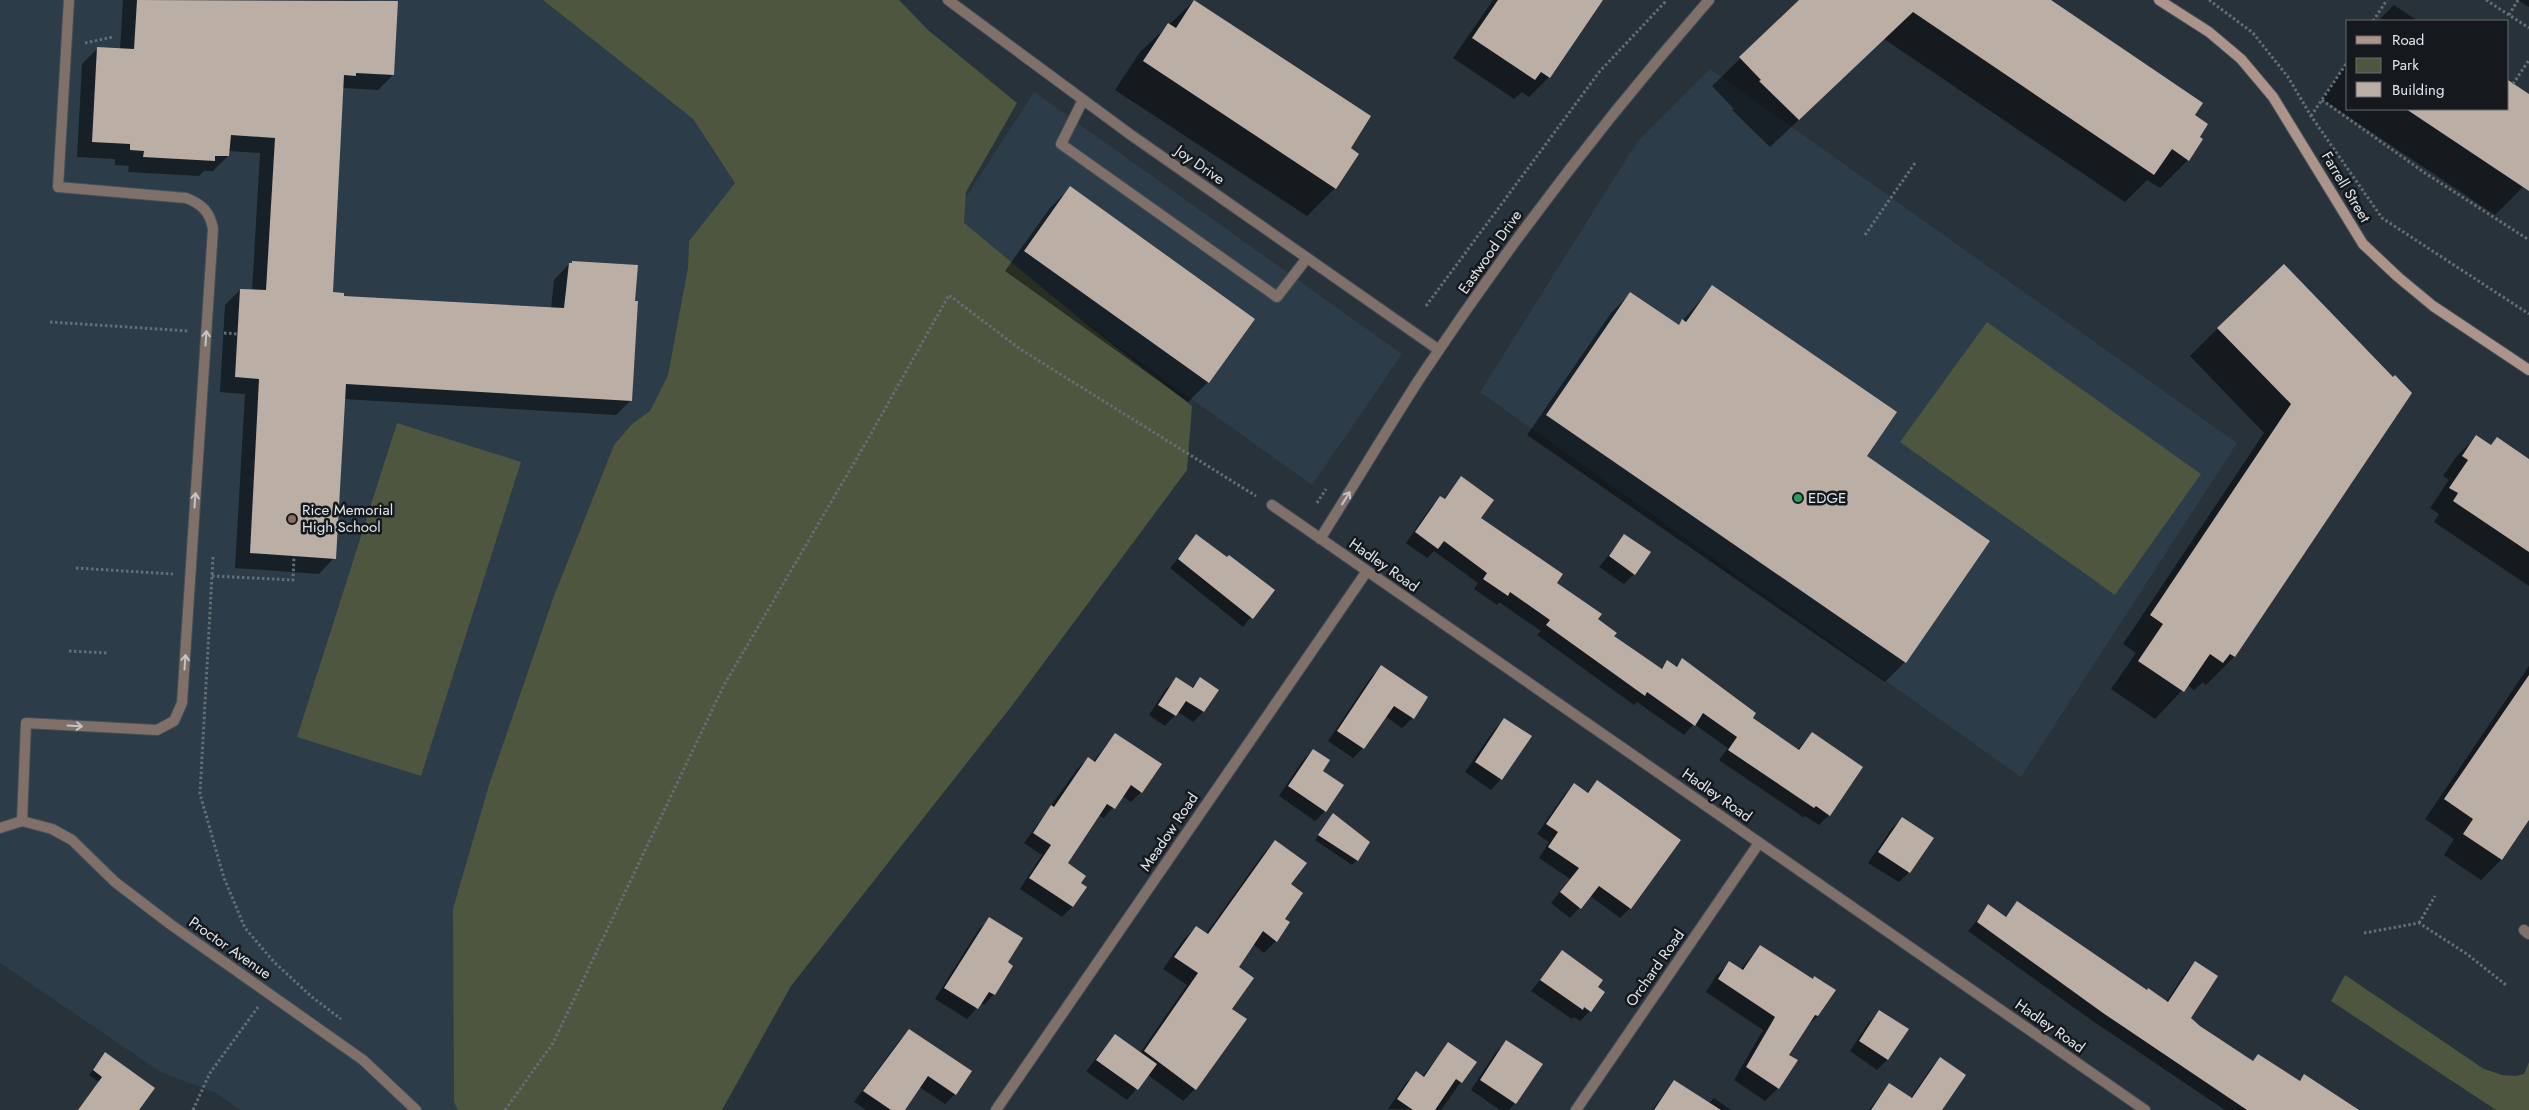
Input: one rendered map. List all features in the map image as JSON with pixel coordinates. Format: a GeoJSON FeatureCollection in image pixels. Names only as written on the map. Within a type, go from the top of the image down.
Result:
{"type":"FeatureCollection","features":[{"type":"Feature","properties":{"kind":"street"},"geometry":{"type":"LineString","coordinates":[[0,828],[22,821],[26,723],[157,730],[174,722],[182,702],[213,229],[211,218],[205,209],[197,202],[186,198],[58,187],[69,0]]}},
{"type":"Feature","properties":{"kind":"street","name":"Joy Drive"},"geometry":{"type":"LineString","coordinates":[[948,0],[1083,100],[1439,350]]}},
{"type":"Feature","properties":{"kind":"street","name":"Eastwood Drive"},"geometry":{"type":"LineString","coordinates":[[1320,539],[1439,350],[1579,156],[1636,84],[1709,0]]}},
{"type":"Feature","properties":{"kind":"street","name":"Farrell Street"},"geometry":{"type":"LineString","coordinates":[[2159,0],[2209,32],[2241,58],[2273,97],[2364,244],[2398,277],[2434,306],[2529,370]]}},
{"type":"Feature","properties":{"kind":"street"},"geometry":{"type":"LineString","coordinates":[[1083,100],[1061,144],[1277,297],[1307,258]]}},
{"type":"Feature","properties":{"kind":"street","name":"Hadley Road"},"geometry":{"type":"LineString","coordinates":[[1272,505],[2145,1110]]}},
{"type":"Feature","properties":{"kind":"street","name":"Meadow Road"},"geometry":{"type":"LineString","coordinates":[[996,1110],[1367,571]]}},
{"type":"Feature","properties":{"kind":"street","name":"Proctor Avenue"},"geometry":{"type":"LineString","coordinates":[[22,821],[52,829],[72,840],[115,882],[170,924],[363,1060],[416,1110]]}},
{"type":"Feature","properties":{"kind":"street","name":"Orchard Road"},"geometry":{"type":"LineString","coordinates":[[1576,1110],[1760,843]]}},
{"type":"Feature","properties":{"kind":"path"},"geometry":{"type":"LineString","coordinates":[[1426,306],[1600,72],[1667,0]]}},
{"type":"Feature","properties":{"kind":"path"},"geometry":{"type":"LineString","coordinates":[[2209,0],[2253,33],[2288,77],[2312,116],[2382,218],[2529,314]]}},
{"type":"Feature","properties":{"kind":"path"},"geometry":{"type":"LineString","coordinates":[[2374,20],[2387,0]]}},
{"type":"Feature","properties":{"kind":"path"},"geometry":{"type":"LineString","coordinates":[[2486,0],[2529,28]]}},
{"type":"Feature","properties":{"kind":"path"},"geometry":{"type":"LineString","coordinates":[[2509,15],[2518,0]]}},
{"type":"Feature","properties":{"kind":"path"},"geometry":{"type":"LineString","coordinates":[[85,53],[85,43],[114,37]]}},
{"type":"Feature","properties":{"kind":"path"},"geometry":{"type":"LineString","coordinates":[[2513,84],[2529,60]]}},
{"type":"Feature","properties":{"kind":"path"},"geometry":{"type":"LineString","coordinates":[[2312,116],[2346,64]]}},
{"type":"Feature","properties":{"kind":"path"},"geometry":{"type":"LineString","coordinates":[[2322,100],[2425,173],[2529,240]]}},
{"type":"Feature","properties":{"kind":"path"},"geometry":{"type":"LineString","coordinates":[[1864,235],[1915,163]]}},
{"type":"Feature","properties":{"kind":"path"},"geometry":{"type":"LineString","coordinates":[[504,1110],[553,1043],[724,685],[868,439],[949,295],[1020,349],[1272,505]]}},
{"type":"Feature","properties":{"kind":"path"},"geometry":{"type":"LineString","coordinates":[[50,322],[189,331]]}},
{"type":"Feature","properties":{"kind":"path"},"geometry":{"type":"LineString","coordinates":[[223,343],[224,324]]}},
{"type":"Feature","properties":{"kind":"path"},"geometry":{"type":"LineString","coordinates":[[223,333],[238,334]]}},
{"type":"Feature","properties":{"kind":"path"},"geometry":{"type":"LineString","coordinates":[[213,547],[200,794],[224,878],[245,928],[274,962],[312,997],[343,1020]]}},
{"type":"Feature","properties":{"kind":"path"},"geometry":{"type":"LineString","coordinates":[[212,576],[293,580],[294,556]]}},
{"type":"Feature","properties":{"kind":"path"},"geometry":{"type":"LineString","coordinates":[[76,568],[174,574]]}},
{"type":"Feature","properties":{"kind":"path"},"geometry":{"type":"LineString","coordinates":[[69,652],[107,653]]}},
{"type":"Feature","properties":{"kind":"path"},"geometry":{"type":"LineString","coordinates":[[2418,923],[2435,896]]}},
{"type":"Feature","properties":{"kind":"path"},"geometry":{"type":"LineString","coordinates":[[2364,933],[2418,923],[2466,954],[2506,985]]}},
{"type":"Feature","properties":{"kind":"path"},"geometry":{"type":"LineString","coordinates":[[193,1110],[210,1072],[268,993]]}},
{"type":"Feature","properties":{"kind":"shaded area","name":"Rice Memorial High School"},"geometry":{"type":"Polygon","coordinates":[[[0,0],[543,0],[693,119],[735,183],[689,241],[688,267],[668,375],[650,411],[632,424],[614,445],[555,593],[454,1102],[458,1110],[240,1110],[216,1093],[162,1073],[0,963],[0,0]]]}},
{"type":"Feature","properties":{"kind":"shaded area"},"geometry":{"type":"Polygon","coordinates":[[[1710,69],[2237,443],[2021,777],[1480,392],[1637,142],[1710,69]]]}},
{"type":"Feature","properties":{"kind":"shaded area"},"geometry":{"type":"Polygon","coordinates":[[[1034,92],[1402,354],[1312,485],[948,225],[1034,92]]]}},
{"type":"Feature","properties":{"kind":"green space"},"geometry":{"type":"Polygon","coordinates":[[[543,0],[899,0],[928,30],[1017,103],[966,192],[964,223],[1090,327],[1192,406],[1187,470],[1014,703],[791,986],[722,1110],[458,1110],[454,1102],[453,909],[489,785],[555,593],[614,445],[632,424],[650,411],[668,375],[688,267],[689,241],[735,183],[693,119],[543,0]]]}},
{"type":"Feature","properties":{"kind":"green space"},"geometry":{"type":"Polygon","coordinates":[[[1987,322],[2201,474],[2115,595],[1900,442],[1987,322]]]}},
{"type":"Feature","properties":{"kind":"green space"},"geometry":{"type":"Polygon","coordinates":[[[397,423],[521,462],[421,776],[297,737],[397,423]]]}},
{"type":"Feature","properties":{"kind":"green space"},"geometry":{"type":"Polygon","coordinates":[[[2345,975],[2484,1069],[2502,1075],[2516,1076],[2524,1074],[2529,1062],[2529,1110],[2496,1110],[2331,1001],[2345,975]]]}},
{"type":"Feature","properties":{"kind":"building","name":"Rice Memorial High School"},"geometry":{"type":"Polygon","coordinates":[[[137,0],[398,1],[394,75],[356,73],[356,76],[344,75],[333,292],[344,293],[344,296],[564,308],[569,263],[572,263],[572,261],[638,265],[635,301],[638,301],[632,401],[346,384],[336,559],[250,553],[259,379],[235,377],[240,289],[266,290],[275,138],[231,135],[229,156],[215,156],[215,161],[143,157],[144,151],[130,150],[130,144],[92,142],[97,47],[134,49],[137,0]]]}},
{"type":"Feature","properties":{"kind":"building"},"geometry":{"type":"Polygon","coordinates":[[[1194,0],[1371,116],[1351,148],[1359,154],[1336,189],[1143,61],[1168,23],[1176,28],[1194,0]]]}},
{"type":"Feature","properties":{"kind":"building"},"geometry":{"type":"Polygon","coordinates":[[[1498,0],[1603,0],[1550,78],[1541,72],[1535,80],[1472,38],[1498,0]]]}},
{"type":"Feature","properties":{"kind":"building"},"geometry":{"type":"Polygon","coordinates":[[[1799,0],[2051,0],[2203,103],[2195,115],[2208,124],[2200,137],[2203,139],[2189,161],[2172,149],[2154,175],[1913,12],[1799,120],[1759,81],[1761,80],[1739,57],[1799,0]]]}},
{"type":"Feature","properties":{"kind":"building"},"geometry":{"type":"Polygon","coordinates":[[[2509,81],[2529,94],[2529,191],[2408,110],[2509,110],[2509,81]]]}},
{"type":"Feature","properties":{"kind":"building"},"geometry":{"type":"Polygon","coordinates":[[[1070,186],[1255,319],[1209,383],[1024,251],[1070,186]]]}},
{"type":"Feature","properties":{"kind":"building"},"geometry":{"type":"Polygon","coordinates":[[[2284,264],[2393,377],[2395,375],[2412,393],[2235,657],[2230,654],[2223,663],[2210,654],[2184,692],[2138,661],[2163,624],[2150,615],[2291,404],[2217,328],[2284,264]]]}},
{"type":"Feature","properties":{"kind":"building","name":"EDGE"},"geometry":{"type":"Polygon","coordinates":[[[1712,285],[1897,412],[1867,456],[1990,541],[1906,663],[1546,415],[1630,292],[1679,325],[1682,319],[1686,322],[1712,285]]]}},
{"type":"Feature","properties":{"kind":"building"},"geometry":{"type":"Polygon","coordinates":[[[2476,435],[2491,445],[2497,437],[2529,459],[2529,552],[2453,501],[2458,493],[2449,488],[2468,460],[2462,456],[2476,435]]]}},
{"type":"Feature","properties":{"kind":"building"},"geometry":{"type":"Polygon","coordinates":[[[1461,476],[1494,500],[1481,518],[1563,574],[1557,583],[1602,614],[1598,619],[1617,633],[1614,636],[1662,669],[1667,660],[1677,667],[1682,658],[1756,713],[1753,718],[1799,750],[1812,732],[1863,767],[1830,816],[1816,806],[1814,808],[1728,750],[1737,737],[1703,713],[1695,726],[1647,692],[1645,696],[1546,625],[1550,620],[1510,592],[1508,596],[1483,579],[1487,573],[1444,541],[1438,549],[1415,532],[1440,496],[1445,499],[1461,476]]]}},
{"type":"Feature","properties":{"kind":"building"},"geometry":{"type":"Polygon","coordinates":[[[1196,534],[1227,557],[1229,555],[1275,590],[1253,619],[1178,559],[1196,534]]]}},
{"type":"Feature","properties":{"kind":"building"},"geometry":{"type":"Polygon","coordinates":[[[1624,534],[1651,552],[1635,575],[1609,556],[1624,534]]]}},
{"type":"Feature","properties":{"kind":"building"},"geometry":{"type":"Polygon","coordinates":[[[1381,665],[1428,697],[1414,719],[1394,706],[1364,749],[1337,731],[1381,665]]]}},
{"type":"Feature","properties":{"kind":"building"},"geometry":{"type":"Polygon","coordinates":[[[2529,675],[2529,820],[2502,860],[2463,834],[2473,819],[2444,799],[2529,675]]]}},
{"type":"Feature","properties":{"kind":"building"},"geometry":{"type":"Polygon","coordinates":[[[1176,677],[1193,688],[1200,677],[1219,690],[1204,712],[1186,701],[1176,716],[1158,705],[1176,677]]]}},
{"type":"Feature","properties":{"kind":"building"},"geometry":{"type":"Polygon","coordinates":[[[1504,718],[1532,736],[1502,780],[1475,762],[1504,718]]]}},
{"type":"Feature","properties":{"kind":"building"},"geometry":{"type":"Polygon","coordinates":[[[1115,733],[1162,764],[1142,793],[1131,785],[1115,809],[1107,804],[1068,863],[1086,876],[1081,883],[1087,887],[1073,907],[1029,878],[1051,845],[1033,833],[1051,805],[1054,807],[1088,757],[1095,762],[1115,733]]]}},
{"type":"Feature","properties":{"kind":"building"},"geometry":{"type":"Polygon","coordinates":[[[1313,749],[1330,760],[1323,771],[1344,785],[1326,812],[1288,786],[1313,749]]]}},
{"type":"Feature","properties":{"kind":"building"},"geometry":{"type":"Polygon","coordinates":[[[1597,780],[1681,840],[1631,909],[1599,886],[1581,909],[1560,892],[1579,868],[1548,847],[1558,832],[1546,824],[1574,783],[1588,793],[1597,780]]]}},
{"type":"Feature","properties":{"kind":"building"},"geometry":{"type":"Polygon","coordinates":[[[1333,813],[1370,842],[1358,861],[1318,835],[1333,813]]]}},
{"type":"Feature","properties":{"kind":"building"},"geometry":{"type":"Polygon","coordinates":[[[1902,817],[1934,838],[1910,873],[1878,852],[1902,817]]]}},
{"type":"Feature","properties":{"kind":"building"},"geometry":{"type":"Polygon","coordinates":[[[1275,840],[1307,863],[1291,884],[1303,893],[1285,919],[1290,922],[1277,942],[1263,931],[1239,967],[1254,978],[1232,1009],[1247,1019],[1196,1090],[1144,1051],[1198,973],[1174,957],[1196,926],[1208,934],[1275,840]]]}},
{"type":"Feature","properties":{"kind":"building"},"geometry":{"type":"Polygon","coordinates":[[[2017,901],[2147,990],[2148,988],[2168,1002],[2195,961],[2218,976],[2191,1018],[2253,1061],[2258,1054],[2300,1081],[2304,1074],[2359,1110],[2247,1110],[2103,1013],[1977,922],[1988,904],[2006,917],[2017,901]]]}},
{"type":"Feature","properties":{"kind":"building"},"geometry":{"type":"Polygon","coordinates":[[[989,917],[1023,938],[1008,962],[1013,966],[995,995],[989,992],[978,1009],[944,988],[989,917]]]}},
{"type":"Feature","properties":{"kind":"building"},"geometry":{"type":"Polygon","coordinates":[[[1760,945],[1813,979],[1814,976],[1836,990],[1818,1016],[1815,1015],[1789,1055],[1798,1060],[1779,1089],[1746,1067],[1775,1017],[1718,979],[1729,961],[1743,970],[1760,945]]]}},
{"type":"Feature","properties":{"kind":"building"},"geometry":{"type":"Polygon","coordinates":[[[1562,950],[1603,980],[1598,987],[1605,992],[1591,1012],[1584,1007],[1583,1010],[1540,980],[1562,950]]]}},
{"type":"Feature","properties":{"kind":"building"},"geometry":{"type":"Polygon","coordinates":[[[1879,1010],[1909,1029],[1888,1060],[1859,1041],[1879,1010]]]}},
{"type":"Feature","properties":{"kind":"building"},"geometry":{"type":"Polygon","coordinates":[[[909,1029],[972,1071],[956,1095],[928,1076],[905,1110],[891,1110],[863,1091],[909,1029]]]}},
{"type":"Feature","properties":{"kind":"building"},"geometry":{"type":"Polygon","coordinates":[[[1115,1034],[1157,1064],[1138,1090],[1096,1060],[1115,1034]]]}},
{"type":"Feature","properties":{"kind":"building"},"geometry":{"type":"Polygon","coordinates":[[[1506,1040],[1543,1064],[1516,1104],[1480,1080],[1506,1040]]]}},
{"type":"Feature","properties":{"kind":"building"},"geometry":{"type":"Polygon","coordinates":[[[1448,1042],[1477,1062],[1462,1083],[1456,1079],[1435,1110],[1413,1110],[1397,1099],[1416,1071],[1424,1077],[1448,1042]]]}},
{"type":"Feature","properties":{"kind":"building"},"geometry":{"type":"Polygon","coordinates":[[[105,1052],[155,1088],[139,1110],[78,1110],[102,1077],[93,1070],[105,1052]]]}},
{"type":"Feature","properties":{"kind":"building"},"geometry":{"type":"Polygon","coordinates":[[[1940,1057],[1966,1075],[1942,1110],[1871,1110],[1889,1083],[1912,1098],[1940,1057]]]}},
{"type":"Feature","properties":{"kind":"building"},"geometry":{"type":"Polygon","coordinates":[[[1674,1080],[1721,1110],[1654,1110],[1674,1080]]]}},
{"type":"Feature","properties":{"kind":"place","name":"EDGE"},"geometry":{"type":"Point","coordinates":[1798,498]}},
{"type":"Feature","properties":{"kind":"place","name":"Rice Memorial High School"},"geometry":{"type":"Point","coordinates":[292,519]}}]}
